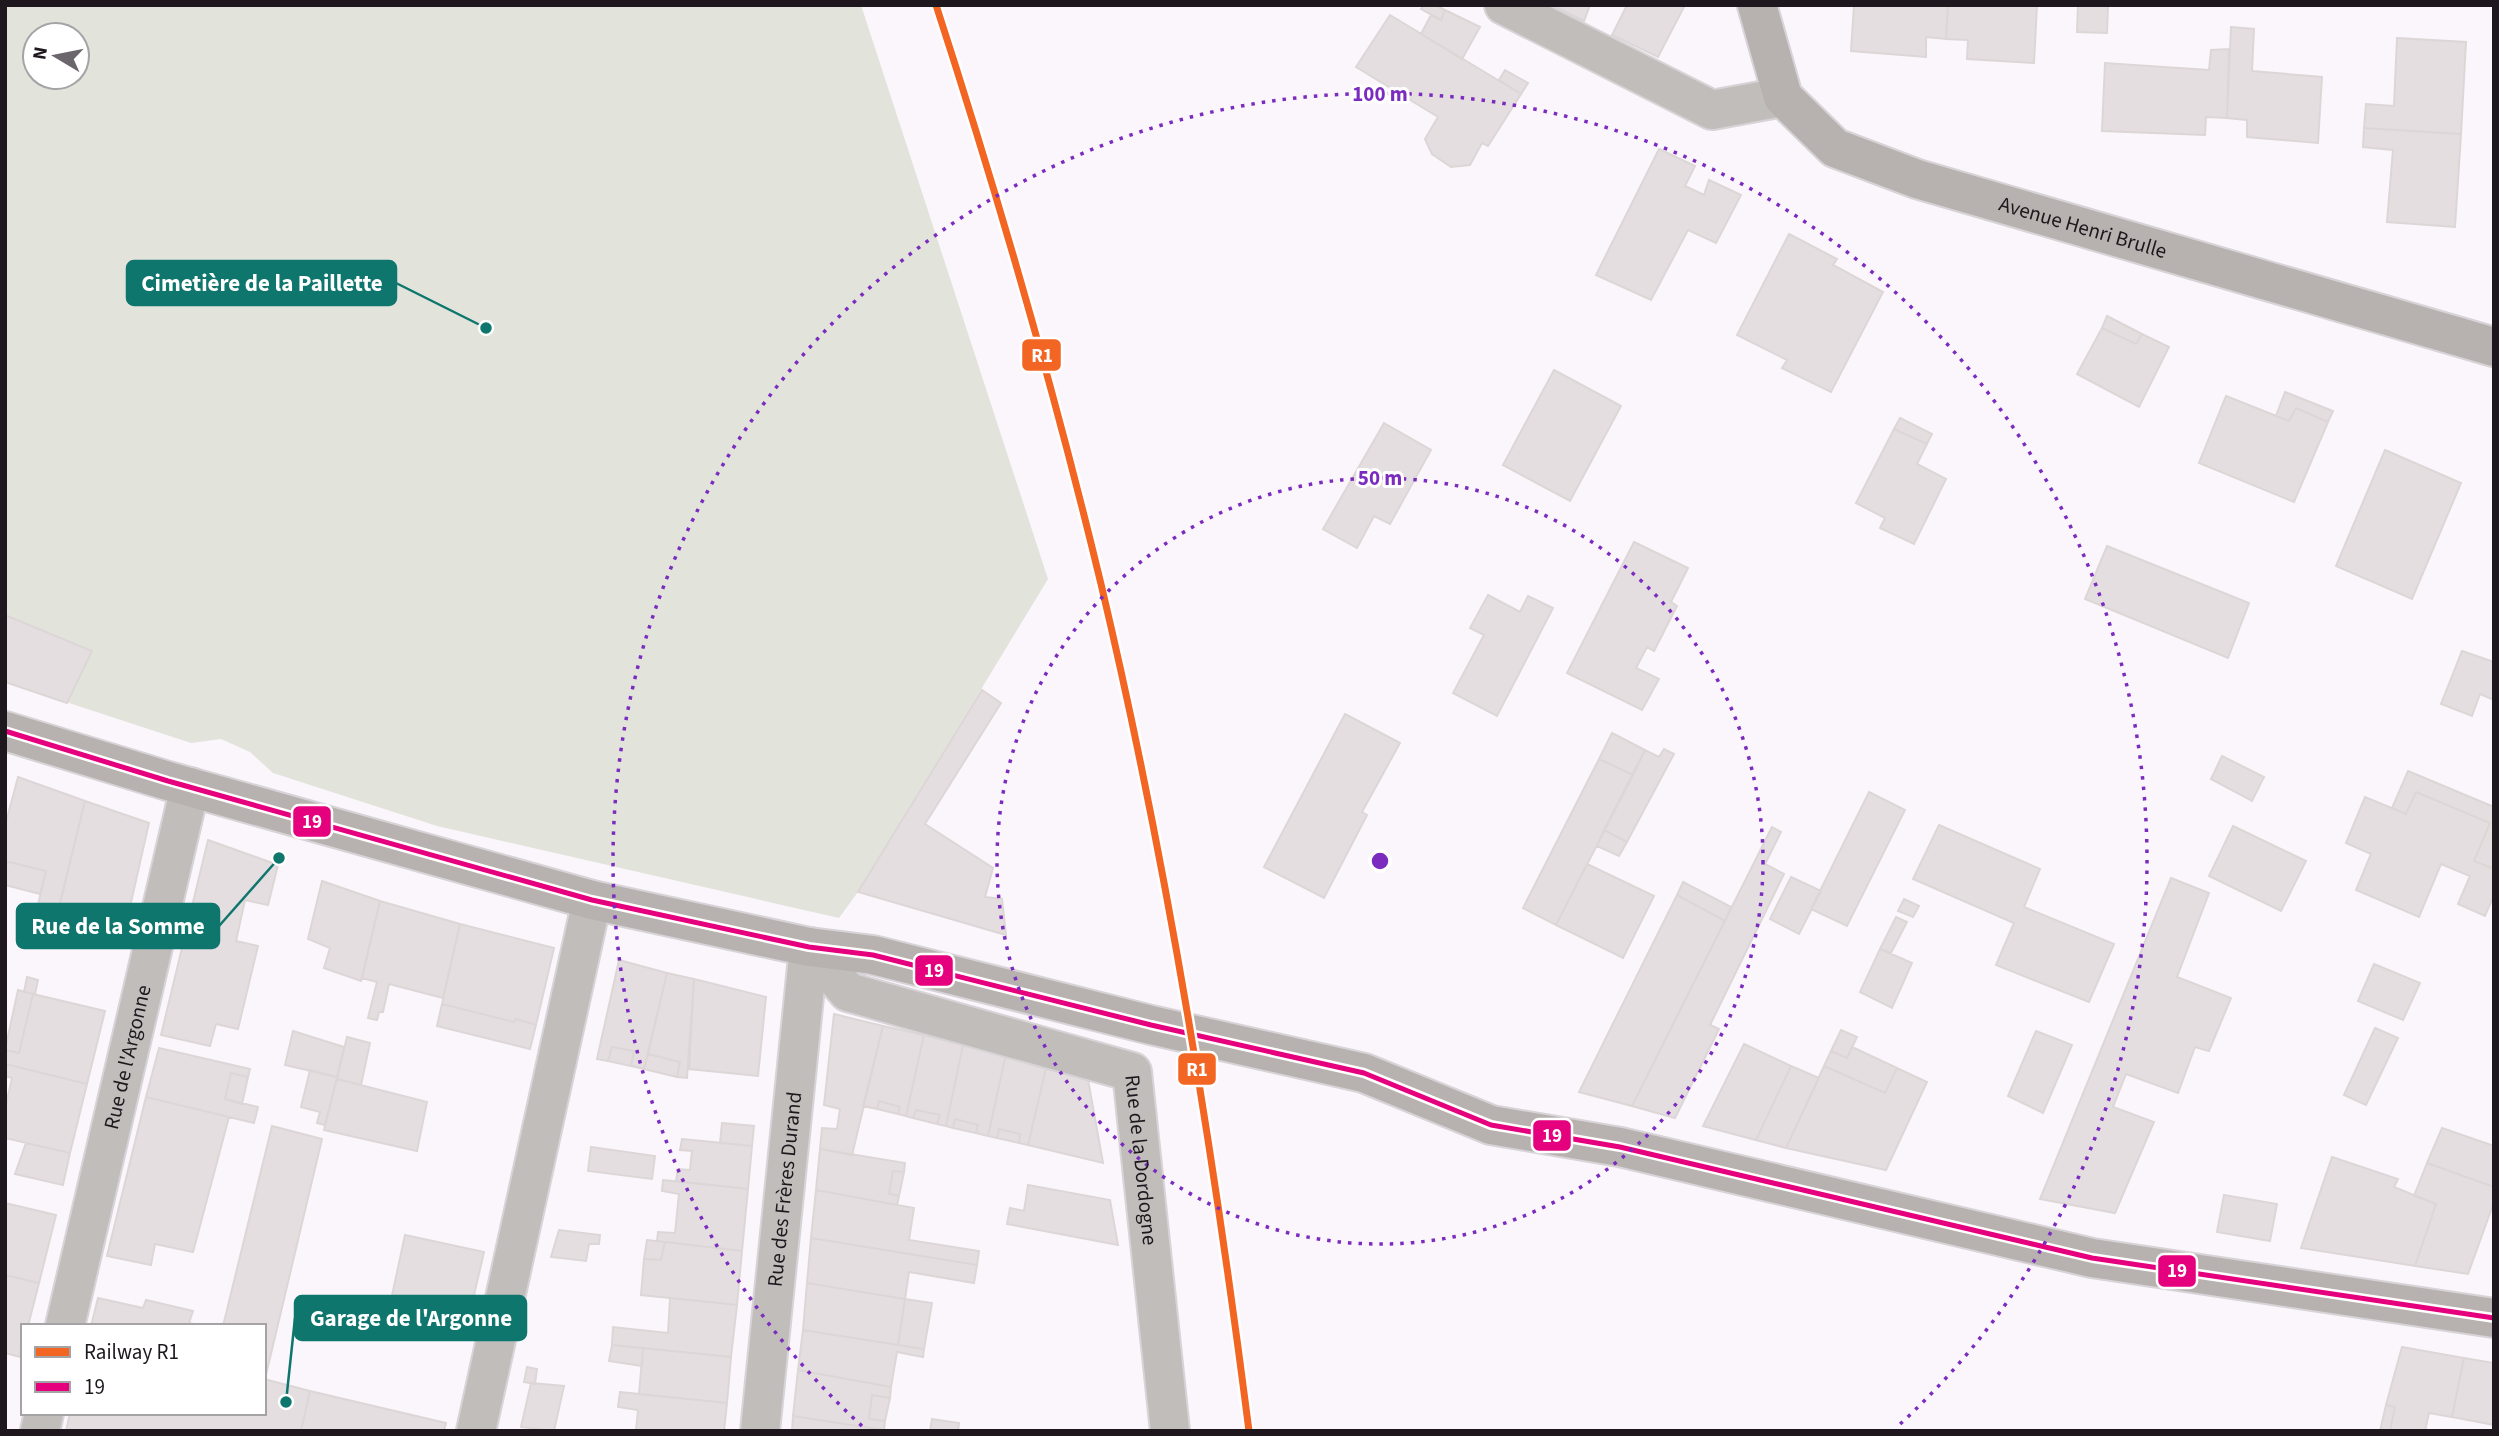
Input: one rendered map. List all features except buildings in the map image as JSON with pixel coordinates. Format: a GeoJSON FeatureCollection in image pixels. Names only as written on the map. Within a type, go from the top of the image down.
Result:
{"type":"FeatureCollection","features":[{"type":"Feature","properties":{"kind":"main road","name":"Avenue Henri Brulle"},"geometry":{"type":"LineString","coordinates":[[1757,5],[1783,97],[1835,148],[1917,179],[2494,347]]}},
{"type":"Feature","properties":{"kind":"main road"},"geometry":{"type":"LineString","coordinates":[[5,732],[593,900],[809,947],[873,955],[1151,1025],[1364,1073],[1491,1125],[1620,1147],[2092,1258],[2494,1318]]}},
{"type":"Feature","properties":{"kind":"street"},"geometry":{"type":"LineString","coordinates":[[1504,5],[1712,110],[1783,97]]}},
{"type":"Feature","properties":{"kind":"street","name":"Rue de l'Argonne"},"geometry":{"type":"LineString","coordinates":[[65,1324],[190,787]]}},
{"type":"Feature","properties":{"kind":"street"},"geometry":{"type":"LineString","coordinates":[[476,1431],[593,900]]}},
{"type":"Feature","properties":{"kind":"street","name":"Rue de la Dordogne"},"geometry":{"type":"LineString","coordinates":[[809,947],[848,992],[1132,1072],[1170,1431]]}},
{"type":"Feature","properties":{"kind":"street","name":"Rue des Frères Durand"},"geometry":{"type":"LineString","coordinates":[[760,1431],[809,947]]}},
{"type":"Feature","properties":{"kind":"shaded area"},"geometry":{"type":"Polygon","coordinates":[[[5,5],[861,5],[1048,579],[858,892],[839,918],[437,826],[273,773],[250,752],[221,739],[191,743],[5,682],[5,5]]]}},
{"type":"Feature","properties":{"kind":"rail line","name":"R1"},"geometry":{"type":"LineString","coordinates":[[936,5],[1003,221],[1044,365],[1083,511],[1125,689],[1167,900],[1204,1112],[1249,1431]]}},
{"type":"Feature","properties":{"kind":"transit line","name":"19"},"geometry":{"type":"LineString","coordinates":[[5,731],[168,781],[592,900],[809,947],[873,955],[1151,1025],[1364,1073],[1491,1125],[1620,1147],[2092,1258],[2494,1318]]}},
{"type":"Feature","properties":{"kind":"place","name":"Cimetière de la Paillette"},"geometry":{"type":"Point","coordinates":[486,328]}},
{"type":"Feature","properties":{"kind":"place","name":"Rue de la Somme"},"geometry":{"type":"Point","coordinates":[279,858]}},
{"type":"Feature","properties":{"kind":"place","name":"Garage de l'Argonne"},"geometry":{"type":"Point","coordinates":[286,1402]}}]}
